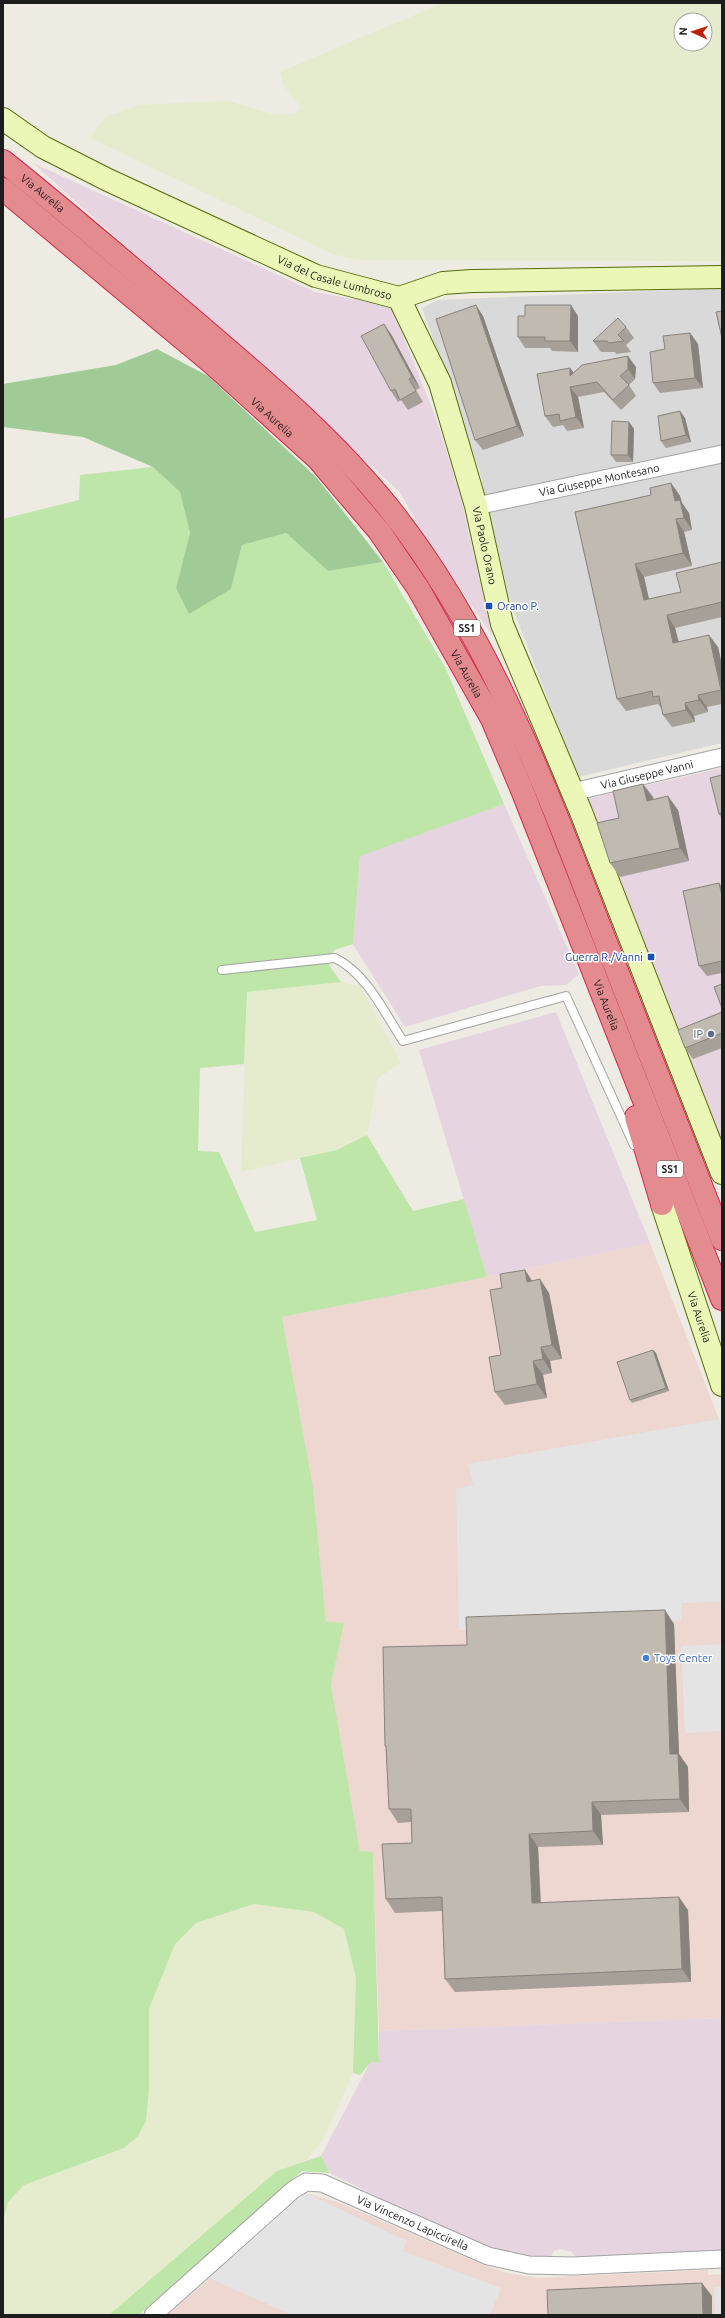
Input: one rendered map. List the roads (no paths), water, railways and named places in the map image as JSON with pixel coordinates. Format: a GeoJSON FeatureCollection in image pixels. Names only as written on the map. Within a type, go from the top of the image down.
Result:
{"type":"FeatureCollection","features":[{"type":"Feature","properties":{"kind":"highway","name":"Via Aurelia"},"geometry":{"type":"LineString","coordinates":[[3,161],[282,396],[321,434],[388,508],[434,572],[476,643],[515,716],[583,884],[722,1239]]}},
{"type":"Feature","properties":{"kind":"highway","name":"Via Aurelia"},"geometry":{"type":"LineString","coordinates":[[3,189],[212,363],[317,458],[379,531],[418,588],[492,719],[522,790],[722,1299]]}},
{"type":"Feature","properties":{"kind":"highway"},"geometry":{"type":"LineString","coordinates":[[3,199],[45,225]]}},
{"type":"Feature","properties":{"kind":"highway"},"geometry":{"type":"LineString","coordinates":[[619,1038],[626,1081],[662,1204]]}},
{"type":"Feature","properties":{"kind":"street","name":"Via del Casale Lumbroso"},"geometry":{"type":"LineString","coordinates":[[3,119],[24,135],[64,158],[281,261],[332,281],[399,298],[443,284],[472,281],[722,277]]}},
{"type":"Feature","properties":{"kind":"street","name":"Via Paolo Orano"},"geometry":{"type":"LineString","coordinates":[[399,298],[440,383],[476,506],[502,624],[573,792]]}},
{"type":"Feature","properties":{"kind":"street","name":"Via Giuseppe Montesano"},"geometry":{"type":"LineString","coordinates":[[476,506],[722,454]]}},
{"type":"Feature","properties":{"kind":"street","name":"Via Giuseppe Vanni"},"geometry":{"type":"LineString","coordinates":[[573,792],[722,757]]}},
{"type":"Feature","properties":{"kind":"street"},"geometry":{"type":"LineString","coordinates":[[573,792],[722,1173]]}},
{"type":"Feature","properties":{"kind":"street","name":"Via Aurelia"},"geometry":{"type":"LineString","coordinates":[[662,1204],[722,1385]]}},
{"type":"Feature","properties":{"kind":"street","name":"Via Vincenzo Lapiccirella"},"geometry":{"type":"LineString","coordinates":[[153,2315],[293,2190],[306,2182],[322,2183],[488,2256],[529,2265],[573,2266],[722,2260]]}},
{"type":"Feature","properties":{"kind":"lane"},"geometry":{"type":"LineString","coordinates":[[222,970],[335,958],[349,965],[360,975],[403,1041],[566,996],[662,1204]]}},
{"type":"Feature","properties":{"kind":"place","name":"Orano P."},"geometry":{"type":"Point","coordinates":[489,606]}},
{"type":"Feature","properties":{"kind":"place","name":"Guerra R./Vanni"},"geometry":{"type":"Point","coordinates":[651,957]}},
{"type":"Feature","properties":{"kind":"place","name":"IP"},"geometry":{"type":"Point","coordinates":[711,1034]}},
{"type":"Feature","properties":{"kind":"place","name":"Toys Center"},"geometry":{"type":"Point","coordinates":[646,1658]}}]}
